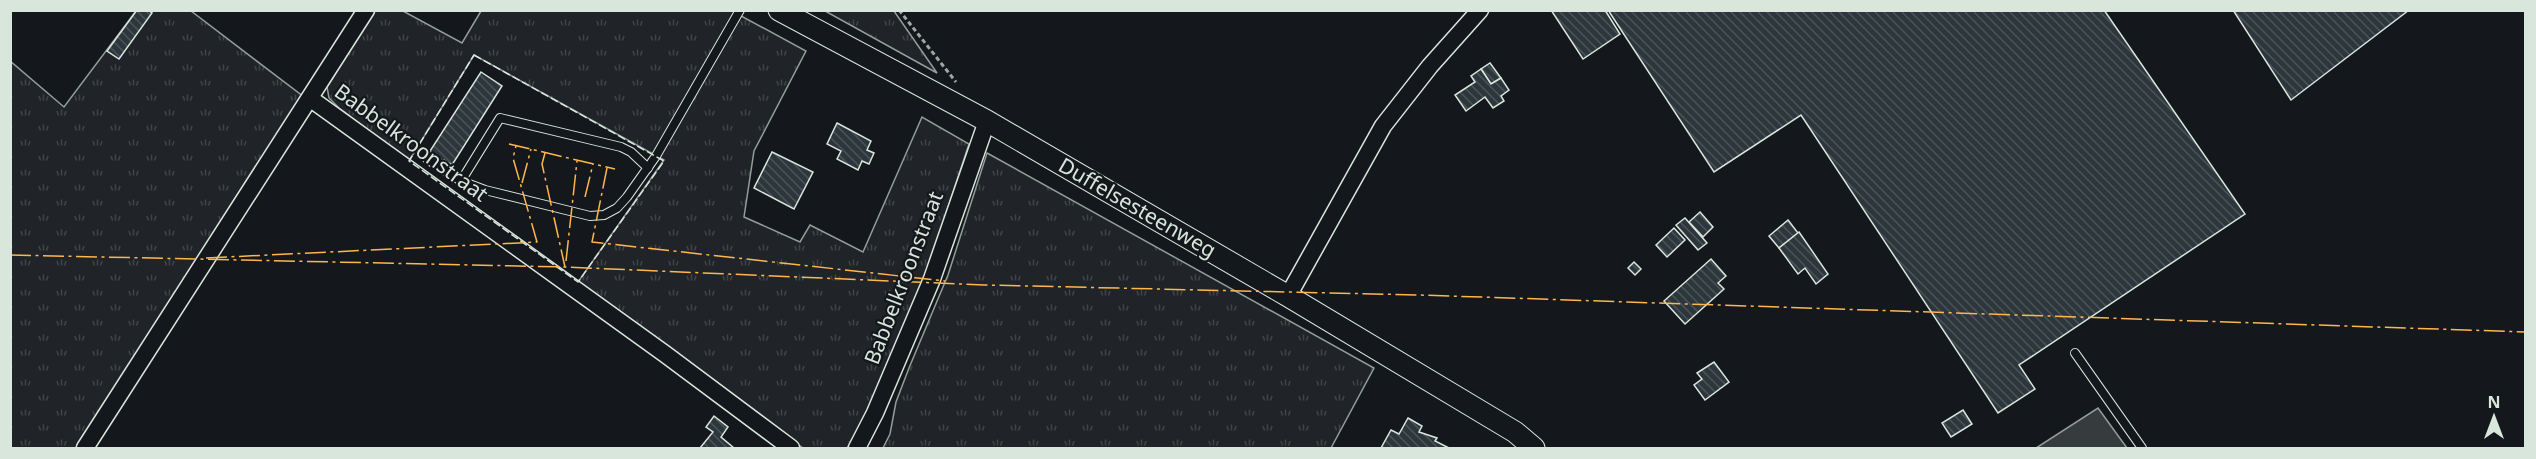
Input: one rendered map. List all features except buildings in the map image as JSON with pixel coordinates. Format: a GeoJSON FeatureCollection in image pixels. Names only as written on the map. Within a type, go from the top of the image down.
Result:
{"type":"FeatureCollection","features":[{"type":"Feature","properties":{"kind":"street"},"geometry":{"type":"LineString","coordinates":[[311,99],[366,10]]}},
{"type":"Feature","properties":{"kind":"street","name":"Duffelsesteenweg"},"geometry":{"type":"LineString","coordinates":[[779,10],[987,121],[1288,296],[1515,432],[1534,448]]}},
{"type":"Feature","properties":{"kind":"street"},"geometry":{"type":"LineString","coordinates":[[1288,296],[1383,126],[1430,66],[1480,10]]}},
{"type":"Feature","properties":{"kind":"street","name":"Babbelkroonstraat"},"geometry":{"type":"LineString","coordinates":[[85,448],[311,99],[656,347],[791,448]]}},
{"type":"Feature","properties":{"kind":"street","name":"Babbelkroonstraat"},"geometry":{"type":"LineString","coordinates":[[857,448],[932,279],[987,121]]}},
{"type":"Feature","properties":{"kind":"lane"},"geometry":{"type":"LineString","coordinates":[[427,159],[461,181],[484,190],[590,216],[604,215],[617,208],[648,168],[740,10]]}},
{"type":"Feature","properties":{"kind":"lane"},"geometry":{"type":"LineString","coordinates":[[461,181],[500,118],[621,147],[631,152],[648,168]]}},
{"type":"Feature","properties":{"kind":"lane"},"geometry":{"type":"LineString","coordinates":[[2075,353],[2142,448]]}},
{"type":"Feature","properties":{"kind":"path"},"geometry":{"type":"LineString","coordinates":[[899,10],[960,87]]}},
{"type":"Feature","properties":{"kind":"green space"},"geometry":{"type":"Polygon","coordinates":[[[136,11],[191,11],[304,97],[76,448],[11,448],[10,61],[64,107],[136,11]]]}},
{"type":"Feature","properties":{"kind":"green space"},"geometry":{"type":"Polygon","coordinates":[[[375,11],[403,11],[462,43],[481,11],[732,11],[806,51],[754,151],[744,217],[800,242],[810,225],[863,252],[922,117],[969,144],[922,286],[855,437],[847,448],[803,448],[578,282],[664,160],[474,55],[409,161],[339,108],[329,98],[327,87],[375,11]]]}},
{"type":"Feature","properties":{"kind":"green space"},"geometry":{"type":"Polygon","coordinates":[[[825,11],[894,11],[937,73],[825,11]]]}},
{"type":"Feature","properties":{"kind":"green space"},"geometry":{"type":"Polygon","coordinates":[[[987,153],[1374,368],[1331,448],[883,448],[890,434],[896,402],[948,275],[987,153]]]}},
{"type":"Feature","properties":{"kind":"shaded area"},"geometry":{"type":"Polygon","coordinates":[[[2098,408],[2127,448],[2036,448],[2098,408]]]}},
{"type":"Feature","properties":{"kind":"fence"},"geometry":{"type":"LineString","coordinates":[[474,55],[664,161],[578,282],[409,161],[474,55]]}},
{"type":"Feature","properties":{"kind":"power"},"geometry":{"type":"LineString","coordinates":[[509,144],[615,169]]}},
{"type":"Feature","properties":{"kind":"power"},"geometry":{"type":"LineString","coordinates":[[206,258],[537,242],[513,158],[516,146]]}},
{"type":"Feature","properties":{"kind":"power"},"geometry":{"type":"LineString","coordinates":[[522,183],[531,149]]}},
{"type":"Feature","properties":{"kind":"power"},"geometry":{"type":"LineString","coordinates":[[545,153],[542,164],[565,267]]}},
{"type":"Feature","properties":{"kind":"power"},"geometry":{"type":"LineString","coordinates":[[566,261],[577,161]]}},
{"type":"Feature","properties":{"kind":"power"},"geometry":{"type":"LineString","coordinates":[[585,197],[593,164]]}},
{"type":"Feature","properties":{"kind":"power"},"geometry":{"type":"LineString","coordinates":[[607,168],[592,242],[945,281]]}},
{"type":"Feature","properties":{"kind":"power"},"geometry":{"type":"LineString","coordinates":[[10,255],[565,267],[984,285],[1419,295],[2526,332]]}}]}
